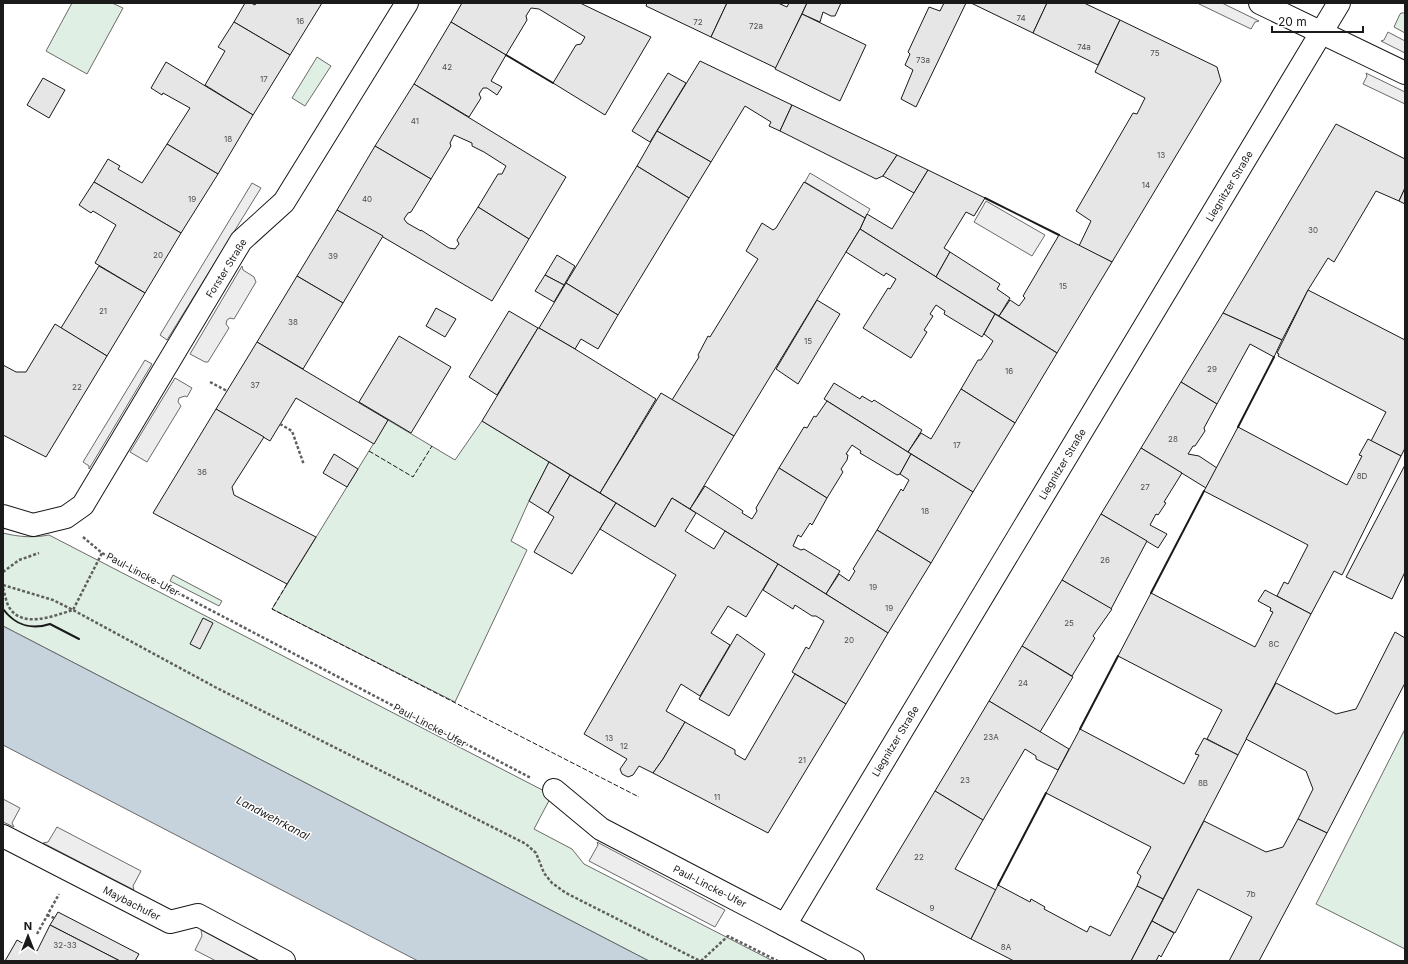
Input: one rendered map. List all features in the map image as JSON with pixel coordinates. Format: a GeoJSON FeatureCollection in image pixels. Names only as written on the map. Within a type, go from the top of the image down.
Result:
{"type":"FeatureCollection","features":[{"type":"Feature","properties":{"kind":"street","name":"Forster Straße"},"geometry":{"type":"LineString","coordinates":[[66,517],[83,505],[241,241],[284,202],[407,3]]}},
{"type":"Feature","properties":{"kind":"street"},"geometry":{"type":"LineString","coordinates":[[1260,3],[1405,73]]}},
{"type":"Feature","properties":{"kind":"street","name":"Liegnitzer Straße"},"geometry":{"type":"LineString","coordinates":[[785,925],[1339,3]]}},
{"type":"Feature","properties":{"kind":"street"},"geometry":{"type":"LineString","coordinates":[[3,516],[33,524],[66,517]]}},
{"type":"Feature","properties":{"kind":"street","name":"Paul-Lincke-Ufer"},"geometry":{"type":"LineString","coordinates":[[554,790],[601,829],[853,961]]}},
{"type":"Feature","properties":{"kind":"street","name":"Maybachufer"},"geometry":{"type":"LineString","coordinates":[[3,836],[170,922],[198,915],[284,961]]}},
{"type":"Feature","properties":{"kind":"path"},"geometry":{"type":"LineString","coordinates":[[210,382],[227,391]]}},
{"type":"Feature","properties":{"kind":"path"},"geometry":{"type":"LineString","coordinates":[[280,424],[292,431],[304,465]]}},
{"type":"Feature","properties":{"kind":"path","name":"Paul-Lincke-Ufer"},"geometry":{"type":"LineString","coordinates":[[66,517],[80,535],[102,552],[554,790]]}},
{"type":"Feature","properties":{"kind":"path"},"geometry":{"type":"LineString","coordinates":[[3,588],[8,606],[16,614],[28,619],[39,620],[72,610],[102,552]]}},
{"type":"Feature","properties":{"kind":"path"},"geometry":{"type":"LineString","coordinates":[[3,584],[53,600],[215,687],[526,844],[536,853],[544,873],[552,883],[566,893],[700,961],[728,936],[778,961]]}},
{"type":"Feature","properties":{"kind":"path"},"geometry":{"type":"LineString","coordinates":[[37,934],[71,871]]}},
{"type":"Feature","properties":{"kind":"path"},"geometry":{"type":"LineString","coordinates":[[47,915],[54,918]]}},
{"type":"Feature","properties":{"kind":"green space"},"geometry":{"type":"Polygon","coordinates":[[[72,3],[112,3],[123,8],[87,74],[46,51],[72,3]]]}},
{"type":"Feature","properties":{"kind":"green space"},"geometry":{"type":"Polygon","coordinates":[[[1401,13],[1405,13],[1405,33],[1394,27],[1401,13]]]}},
{"type":"Feature","properties":{"kind":"green space"},"geometry":{"type":"Polygon","coordinates":[[[317,57],[331,66],[305,106],[292,98],[317,57]]]}},
{"type":"Feature","properties":{"kind":"green space"},"geometry":{"type":"Polygon","coordinates":[[[388,420],[455,460],[482,421],[549,462],[511,541],[527,550],[455,702],[272,609],[388,420]]]}},
{"type":"Feature","properties":{"kind":"green space"},"geometry":{"type":"Polygon","coordinates":[[[3,533],[26,537],[49,535],[552,795],[534,829],[572,849],[584,864],[773,961],[649,961],[3,626],[3,533]]]}},
{"type":"Feature","properties":{"kind":"green space"},"geometry":{"type":"Polygon","coordinates":[[[173,575],[222,601],[219,606],[170,581],[173,575]]]}},
{"type":"Feature","properties":{"kind":"green space"},"geometry":{"type":"Polygon","coordinates":[[[1405,729],[1405,949],[1316,904],[1405,729]]]}},
{"type":"Feature","properties":{"kind":"shaded area"},"geometry":{"type":"Polygon","coordinates":[[[1197,3],[1222,3],[1259,21],[1255,22],[1251,29],[1197,3]]]}},
{"type":"Feature","properties":{"kind":"shaded area"},"geometry":{"type":"Polygon","coordinates":[[[1388,32],[1405,41],[1405,53],[1381,41],[1384,40],[1388,32]]]}},
{"type":"Feature","properties":{"kind":"shaded area"},"geometry":{"type":"Polygon","coordinates":[[[1366,73],[1405,92],[1405,104],[1363,84],[1367,76],[1366,73]]]}},
{"type":"Feature","properties":{"kind":"shaded area"},"geometry":{"type":"Polygon","coordinates":[[[810,173],[870,209],[865,218],[805,182],[810,173]]]}},
{"type":"Feature","properties":{"kind":"shaded area"},"geometry":{"type":"Polygon","coordinates":[[[252,183],[261,188],[167,340],[160,335],[252,183]]]}},
{"type":"Feature","properties":{"kind":"shaded area"},"geometry":{"type":"Polygon","coordinates":[[[986,201],[1045,235],[1032,256],[974,222],[986,201]]]}},
{"type":"Feature","properties":{"kind":"shaded area"},"geometry":{"type":"Polygon","coordinates":[[[242,266],[243,270],[254,277],[256,282],[234,319],[230,318],[227,320],[226,324],[229,328],[208,362],[205,362],[190,354],[242,266]]]}},
{"type":"Feature","properties":{"kind":"shaded area"},"geometry":{"type":"Polygon","coordinates":[[[145,360],[152,364],[89,469],[89,466],[83,462],[145,360]]]}},
{"type":"Feature","properties":{"kind":"shaded area"},"geometry":{"type":"Polygon","coordinates":[[[175,378],[192,388],[187,397],[185,396],[179,398],[178,402],[181,406],[147,462],[130,452],[175,378]]]}},
{"type":"Feature","properties":{"kind":"shaded area"},"geometry":{"type":"Polygon","coordinates":[[[3,799],[20,808],[12,823],[14,827],[3,822],[3,799]]]}},
{"type":"Feature","properties":{"kind":"shaded area"},"geometry":{"type":"Polygon","coordinates":[[[57,827],[141,871],[133,886],[134,890],[43,843],[48,842],[57,827]]]}},
{"type":"Feature","properties":{"kind":"shaded area"},"geometry":{"type":"Polygon","coordinates":[[[597,842],[725,910],[715,927],[589,861],[598,845],[597,842]]]}},
{"type":"Feature","properties":{"kind":"shaded area"},"geometry":{"type":"Polygon","coordinates":[[[201,930],[260,961],[216,961],[195,950],[202,936],[201,930]]]}},
{"type":"Feature","properties":{"kind":"water","name":"Landwehrkanal"},"geometry":{"type":"Polygon","coordinates":[[[3,626],[649,961],[418,961],[3,745],[3,626]]]}},
{"type":"Feature","properties":{"kind":"building"},"geometry":{"type":"Polygon","coordinates":[[[245,3],[255,5],[256,3],[322,3],[290,55],[234,22],[245,3]]]}},
{"type":"Feature","properties":{"kind":"building"},"geometry":{"type":"Polygon","coordinates":[[[462,3],[580,3],[651,37],[605,115],[553,83],[576,45],[581,44],[585,37],[539,9],[531,8],[526,16],[527,20],[506,55],[451,22],[462,3]]]}},
{"type":"Feature","properties":{"kind":"building"},"geometry":{"type":"Polygon","coordinates":[[[647,3],[727,3],[711,37],[646,6],[647,3]]]}},
{"type":"Feature","properties":{"kind":"building"},"geometry":{"type":"Polygon","coordinates":[[[727,3],[778,3],[787,7],[789,3],[807,3],[776,68],[711,37],[727,3]]]}},
{"type":"Feature","properties":{"kind":"building"},"geometry":{"type":"Polygon","coordinates":[[[807,3],[841,3],[835,16],[831,16],[823,12],[820,22],[802,14],[807,3]]]}},
{"type":"Feature","properties":{"kind":"building"},"geometry":{"type":"Polygon","coordinates":[[[944,3],[966,3],[916,107],[901,99],[913,70],[905,65],[910,54],[908,52],[929,7],[940,11],[944,3]]]}},
{"type":"Feature","properties":{"kind":"building"},"geometry":{"type":"Polygon","coordinates":[[[971,3],[1047,3],[1033,33],[971,3]]]}},
{"type":"Feature","properties":{"kind":"building"},"geometry":{"type":"Polygon","coordinates":[[[1047,3],[1084,3],[1120,20],[1098,65],[1033,33],[1047,3]]]}},
{"type":"Feature","properties":{"kind":"building"},"geometry":{"type":"Polygon","coordinates":[[[802,14],[866,45],[840,101],[775,69],[802,14]]]}},
{"type":"Feature","properties":{"kind":"building"},"geometry":{"type":"Polygon","coordinates":[[[1120,20],[1217,67],[1221,81],[1112,262],[1079,246],[1091,221],[1076,211],[1133,113],[1137,114],[1145,98],[1095,72],[1120,20]]]}},
{"type":"Feature","properties":{"kind":"building"},"geometry":{"type":"Polygon","coordinates":[[[234,22],[290,55],[253,115],[205,85],[225,51],[218,47],[234,22]]]}},
{"type":"Feature","properties":{"kind":"building"},"geometry":{"type":"Polygon","coordinates":[[[451,22],[506,55],[491,81],[502,87],[497,95],[487,88],[483,88],[479,94],[481,98],[469,117],[414,84],[451,22]]]}},
{"type":"Feature","properties":{"kind":"building"},"geometry":{"type":"Polygon","coordinates":[[[700,61],[792,105],[780,131],[769,126],[771,122],[745,106],[711,162],[657,131],[700,61]]]}},
{"type":"Feature","properties":{"kind":"building"},"geometry":{"type":"Polygon","coordinates":[[[166,62],[253,115],[218,174],[167,144],[190,108],[163,93],[162,95],[151,88],[166,62]]]}},
{"type":"Feature","properties":{"kind":"building"},"geometry":{"type":"Polygon","coordinates":[[[668,73],[686,83],[650,142],[632,131],[668,73]]]}},
{"type":"Feature","properties":{"kind":"building"},"geometry":{"type":"Polygon","coordinates":[[[43,78],[65,90],[49,118],[27,105],[43,78]]]}},
{"type":"Feature","properties":{"kind":"building"},"geometry":{"type":"Polygon","coordinates":[[[414,84],[566,177],[529,239],[478,207],[498,174],[502,174],[506,166],[472,146],[472,143],[454,135],[450,143],[451,146],[431,179],[375,146],[414,84]]]}},
{"type":"Feature","properties":{"kind":"building"},"geometry":{"type":"Polygon","coordinates":[[[792,105],[897,155],[883,176],[876,179],[780,131],[792,105]]]}},
{"type":"Feature","properties":{"kind":"building"},"geometry":{"type":"Polygon","coordinates":[[[1336,124],[1405,159],[1405,188],[1399,201],[1376,191],[1334,262],[1328,258],[1308,290],[1282,340],[1223,313],[1336,124]]]}},
{"type":"Feature","properties":{"kind":"building"},"geometry":{"type":"Polygon","coordinates":[[[657,131],[711,162],[689,198],[637,166],[657,131]]]}},
{"type":"Feature","properties":{"kind":"building"},"geometry":{"type":"Polygon","coordinates":[[[167,144],[218,174],[181,233],[94,182],[108,159],[120,166],[118,169],[142,183],[167,144]]]}},
{"type":"Feature","properties":{"kind":"building"},"geometry":{"type":"Polygon","coordinates":[[[375,146],[431,179],[411,212],[408,213],[404,219],[407,223],[449,248],[455,249],[459,244],[457,240],[478,207],[529,239],[492,301],[337,210],[375,146]]]}},
{"type":"Feature","properties":{"kind":"building"},"geometry":{"type":"Polygon","coordinates":[[[897,155],[928,170],[914,193],[883,176],[897,155]]]}},
{"type":"Feature","properties":{"kind":"building"},"geometry":{"type":"Polygon","coordinates":[[[637,166],[689,198],[618,315],[566,283],[637,166]]]}},
{"type":"Feature","properties":{"kind":"building"},"geometry":{"type":"Polygon","coordinates":[[[928,170],[985,198],[974,216],[966,212],[944,248],[950,252],[936,277],[860,229],[867,214],[892,229],[928,170]]]}},
{"type":"Feature","properties":{"kind":"building"},"geometry":{"type":"Polygon","coordinates":[[[94,182],[181,233],[145,293],[95,263],[116,225],[93,211],[91,213],[79,205],[94,182]]]}},
{"type":"Feature","properties":{"kind":"building"},"geometry":{"type":"Polygon","coordinates":[[[804,182],[865,218],[860,229],[734,436],[672,400],[699,357],[698,355],[708,336],[710,337],[758,259],[746,251],[762,223],[773,230],[776,228],[804,182]]]}},
{"type":"Feature","properties":{"kind":"building"},"geometry":{"type":"Polygon","coordinates":[[[1405,188],[1405,204],[1399,201],[1405,188]]]}},
{"type":"Feature","properties":{"kind":"building"},"geometry":{"type":"Polygon","coordinates":[[[337,210],[383,236],[343,303],[297,276],[337,210]]]}},
{"type":"Feature","properties":{"kind":"building"},"geometry":{"type":"Polygon","coordinates":[[[860,229],[995,314],[982,337],[944,314],[945,311],[936,305],[930,314],[933,316],[924,330],[927,332],[911,358],[863,328],[888,288],[890,289],[896,279],[886,273],[884,276],[846,252],[860,229]]]}},
{"type":"Feature","properties":{"kind":"building"},"geometry":{"type":"Polygon","coordinates":[[[1059,235],[1112,262],[1057,353],[999,316],[1010,300],[1019,306],[1025,298],[1023,296],[1059,235]]]}},
{"type":"Feature","properties":{"kind":"building"},"geometry":{"type":"Polygon","coordinates":[[[950,252],[1000,284],[997,289],[1010,298],[999,316],[936,277],[950,252]]]}},
{"type":"Feature","properties":{"kind":"building"},"geometry":{"type":"Polygon","coordinates":[[[557,255],[575,266],[564,285],[545,275],[557,255]]]}},
{"type":"Feature","properties":{"kind":"building"},"geometry":{"type":"Polygon","coordinates":[[[99,266],[145,293],[107,356],[61,328],[99,266]]]}},
{"type":"Feature","properties":{"kind":"building"},"geometry":{"type":"Polygon","coordinates":[[[545,275],[564,285],[554,302],[535,291],[545,275]]]}},
{"type":"Feature","properties":{"kind":"building"},"geometry":{"type":"Polygon","coordinates":[[[297,276],[343,303],[303,369],[257,342],[297,276]]]}},
{"type":"Feature","properties":{"kind":"building"},"geometry":{"type":"Polygon","coordinates":[[[566,283],[618,315],[598,349],[581,339],[575,349],[539,328],[566,283]]]}},
{"type":"Feature","properties":{"kind":"building"},"geometry":{"type":"Polygon","coordinates":[[[1308,290],[1405,340],[1405,448],[1401,456],[1371,441],[1386,412],[1278,356],[1279,354],[1277,353],[1308,290]]]}},
{"type":"Feature","properties":{"kind":"building"},"geometry":{"type":"Polygon","coordinates":[[[817,300],[840,314],[798,384],[776,369],[817,300]]]}},
{"type":"Feature","properties":{"kind":"building"},"geometry":{"type":"Polygon","coordinates":[[[436,308],[456,319],[445,337],[426,326],[436,308]]]}},
{"type":"Feature","properties":{"kind":"building"},"geometry":{"type":"Polygon","coordinates":[[[509,311],[538,328],[497,395],[469,377],[509,311]]]}},
{"type":"Feature","properties":{"kind":"building"},"geometry":{"type":"Polygon","coordinates":[[[1223,313],[1282,340],[1274,357],[1250,344],[1217,404],[1181,382],[1223,313]]]}},
{"type":"Feature","properties":{"kind":"building"},"geometry":{"type":"Polygon","coordinates":[[[995,314],[1057,353],[1015,423],[961,389],[978,360],[981,360],[993,341],[984,334],[995,314]]]}},
{"type":"Feature","properties":{"kind":"building"},"geometry":{"type":"Polygon","coordinates":[[[55,324],[107,356],[46,457],[3,435],[3,365],[16,372],[26,372],[55,324]]]}},
{"type":"Feature","properties":{"kind":"building"},"geometry":{"type":"Polygon","coordinates":[[[538,328],[656,399],[600,493],[482,421],[538,328]]]}},
{"type":"Feature","properties":{"kind":"building"},"geometry":{"type":"Polygon","coordinates":[[[399,336],[451,367],[411,433],[359,402],[399,336]]]}},
{"type":"Feature","properties":{"kind":"building"},"geometry":{"type":"Polygon","coordinates":[[[257,342],[388,420],[374,444],[296,398],[270,441],[216,409],[257,342]]]}},
{"type":"Feature","properties":{"kind":"building"},"geometry":{"type":"Polygon","coordinates":[[[1181,382],[1217,404],[1204,428],[1205,431],[1188,454],[1199,456],[1217,468],[1206,488],[1141,448],[1181,382]]]}},
{"type":"Feature","properties":{"kind":"building"},"geometry":{"type":"Polygon","coordinates":[[[834,383],[860,399],[862,396],[872,402],[874,400],[922,430],[908,452],[824,399],[834,383]]]}},
{"type":"Feature","properties":{"kind":"building"},"geometry":{"type":"Polygon","coordinates":[[[961,389],[1015,423],[973,492],[908,452],[921,433],[931,439],[961,389]]]}},
{"type":"Feature","properties":{"kind":"building"},"geometry":{"type":"Polygon","coordinates":[[[661,393],[734,436],[690,509],[672,498],[655,527],[600,493],[661,393]]]}},
{"type":"Feature","properties":{"kind":"building"},"geometry":{"type":"Polygon","coordinates":[[[827,401],[911,454],[900,474],[897,475],[860,453],[861,451],[852,445],[846,454],[848,455],[847,460],[841,469],[843,472],[827,498],[779,468],[804,427],[807,428],[814,416],[816,417],[827,401]]]}},
{"type":"Feature","properties":{"kind":"building"},"geometry":{"type":"Polygon","coordinates":[[[216,409],[264,437],[232,487],[234,495],[316,537],[287,584],[153,513],[216,409]]]}},
{"type":"Feature","properties":{"kind":"building"},"geometry":{"type":"Polygon","coordinates":[[[1238,427],[1347,485],[1362,456],[1359,455],[1368,439],[1401,456],[1342,575],[1334,571],[1311,614],[1277,596],[1284,582],[1288,584],[1308,545],[1204,491],[1238,427]]]}},
{"type":"Feature","properties":{"kind":"building"},"geometry":{"type":"Polygon","coordinates":[[[1141,448],[1182,473],[1164,502],[1166,503],[1158,515],[1156,514],[1150,525],[1167,534],[1158,548],[1101,514],[1141,448]]]}},
{"type":"Feature","properties":{"kind":"building"},"geometry":{"type":"Polygon","coordinates":[[[334,454],[358,469],[347,487],[323,473],[334,454]]]}},
{"type":"Feature","properties":{"kind":"building"},"geometry":{"type":"Polygon","coordinates":[[[911,454],[973,492],[931,563],[877,530],[901,489],[903,491],[909,480],[900,474],[911,454]]]}},
{"type":"Feature","properties":{"kind":"building"},"geometry":{"type":"Polygon","coordinates":[[[549,462],[570,475],[548,513],[529,501],[549,462]]]}},
{"type":"Feature","properties":{"kind":"building"},"geometry":{"type":"Polygon","coordinates":[[[1405,465],[1405,572],[1392,599],[1346,577],[1405,465]]]}},
{"type":"Feature","properties":{"kind":"building"},"geometry":{"type":"Polygon","coordinates":[[[779,468],[827,498],[812,525],[810,523],[801,537],[798,535],[793,546],[801,550],[804,549],[840,571],[826,594],[690,509],[705,486],[743,511],[742,513],[752,519],[757,511],[756,508],[779,468]]]}},
{"type":"Feature","properties":{"kind":"building"},"geometry":{"type":"Polygon","coordinates":[[[570,475],[616,503],[572,574],[534,552],[554,517],[548,513],[570,475]]]}},
{"type":"Feature","properties":{"kind":"building"},"geometry":{"type":"Polygon","coordinates":[[[672,498],[696,513],[685,531],[714,549],[725,531],[778,564],[746,617],[728,606],[711,633],[730,645],[700,696],[681,684],[666,711],[685,722],[663,759],[653,773],[639,766],[633,775],[628,777],[622,774],[620,769],[627,759],[584,734],[676,575],[600,529],[616,503],[655,527],[672,498]]]}},
{"type":"Feature","properties":{"kind":"building"},"geometry":{"type":"Polygon","coordinates":[[[1101,514],[1147,541],[1111,609],[1062,580],[1101,514]]]}},
{"type":"Feature","properties":{"kind":"building"},"geometry":{"type":"Polygon","coordinates":[[[877,530],[931,563],[888,633],[826,594],[839,574],[849,581],[855,571],[853,569],[877,530]]]}},
{"type":"Feature","properties":{"kind":"building"},"geometry":{"type":"Polygon","coordinates":[[[778,564],[888,633],[846,704],[792,672],[806,647],[809,649],[824,621],[816,616],[812,616],[795,605],[793,609],[763,590],[778,564]]]}},
{"type":"Feature","properties":{"kind":"building"},"geometry":{"type":"Polygon","coordinates":[[[1062,580],[1112,609],[1093,636],[1095,638],[1072,676],[1022,646],[1062,580]]]}},
{"type":"Feature","properties":{"kind":"building"},"geometry":{"type":"Polygon","coordinates":[[[1265,590],[1311,614],[1238,755],[1207,739],[1222,710],[1118,656],[1151,593],[1255,647],[1273,612],[1270,611],[1271,608],[1258,601],[1265,590]]]}},
{"type":"Feature","properties":{"kind":"building"},"geometry":{"type":"Polygon","coordinates":[[[203,618],[213,623],[200,649],[190,644],[203,618]]]}},
{"type":"Feature","properties":{"kind":"building"},"geometry":{"type":"Polygon","coordinates":[[[1395,632],[1405,638],[1405,683],[1327,833],[1298,819],[1313,789],[1306,771],[1246,739],[1276,683],[1336,714],[1356,709],[1395,632]]]}},
{"type":"Feature","properties":{"kind":"building"},"geometry":{"type":"Polygon","coordinates":[[[737,634],[765,654],[729,716],[699,699],[737,634]]]}},
{"type":"Feature","properties":{"kind":"building"},"geometry":{"type":"Polygon","coordinates":[[[1022,646],[1073,677],[1040,732],[989,701],[1022,646]]]}},
{"type":"Feature","properties":{"kind":"building"},"geometry":{"type":"Polygon","coordinates":[[[795,674],[846,704],[768,833],[653,773],[685,722],[735,750],[735,754],[745,760],[795,674]]]}},
{"type":"Feature","properties":{"kind":"building"},"geometry":{"type":"Polygon","coordinates":[[[989,701],[1069,749],[1058,770],[1036,759],[1036,756],[1025,749],[983,820],[935,791],[989,701]]]}},
{"type":"Feature","properties":{"kind":"building"},"geometry":{"type":"Polygon","coordinates":[[[1080,729],[1184,784],[1199,755],[1195,754],[1204,738],[1238,755],[1163,899],[1137,886],[1141,876],[1137,873],[1151,847],[1046,793],[1080,729]]]}},
{"type":"Feature","properties":{"kind":"building"},"geometry":{"type":"Polygon","coordinates":[[[935,791],[983,820],[955,869],[996,890],[971,939],[876,889],[935,791]]]}},
{"type":"Feature","properties":{"kind":"building"},"geometry":{"type":"Polygon","coordinates":[[[1298,819],[1327,833],[1259,961],[1229,961],[1252,917],[1198,889],[1175,933],[1152,921],[1204,821],[1266,852],[1283,847],[1298,819]]]}},
{"type":"Feature","properties":{"kind":"building"},"geometry":{"type":"Polygon","coordinates":[[[998,885],[1030,902],[1031,899],[1045,907],[1044,909],[1087,932],[1090,926],[1110,936],[1137,886],[1163,899],[1131,961],[1014,961],[971,939],[998,885]]]}},
{"type":"Feature","properties":{"kind":"building"},"geometry":{"type":"Polygon","coordinates":[[[58,912],[139,954],[135,961],[120,961],[50,925],[58,912]]]}},
{"type":"Feature","properties":{"kind":"building"},"geometry":{"type":"Polygon","coordinates":[[[1152,921],[1174,933],[1161,957],[1159,955],[1156,961],[1131,961],[1152,921]]]}},
{"type":"Feature","properties":{"kind":"building"},"geometry":{"type":"Polygon","coordinates":[[[50,925],[120,961],[5,961],[17,940],[37,951],[50,925]]]}},
{"type":"Feature","properties":{"kind":"fence"},"geometry":{"type":"LineString","coordinates":[[369,451],[413,477],[432,446]]}},
{"type":"Feature","properties":{"kind":"fence"},"geometry":{"type":"LineString","coordinates":[[287,584],[272,609],[639,797]]}},
{"type":"Feature","properties":{"kind":"wall"},"geometry":{"type":"LineString","coordinates":[[506,55],[553,83]]}},
{"type":"Feature","properties":{"kind":"wall"},"geometry":{"type":"LineString","coordinates":[[985,198],[1059,235]]}},
{"type":"Feature","properties":{"kind":"wall"},"geometry":{"type":"LineString","coordinates":[[1238,427],[1274,357]]}},
{"type":"Feature","properties":{"kind":"wall"},"geometry":{"type":"LineString","coordinates":[[1151,593],[1204,491]]}},
{"type":"Feature","properties":{"kind":"wall"},"geometry":{"type":"LineString","coordinates":[[3,609],[13,619],[24,625],[36,627],[50,624],[79,639]]}},
{"type":"Feature","properties":{"kind":"wall"},"geometry":{"type":"LineString","coordinates":[[1080,729],[1118,656]]}},
{"type":"Feature","properties":{"kind":"wall"},"geometry":{"type":"LineString","coordinates":[[998,885],[1046,793]]}}]}
